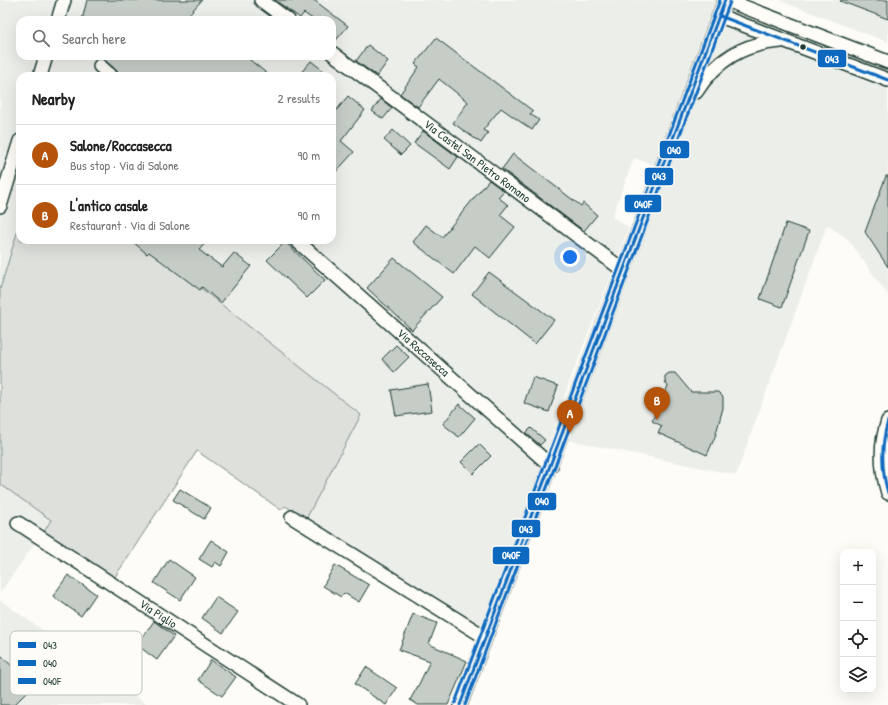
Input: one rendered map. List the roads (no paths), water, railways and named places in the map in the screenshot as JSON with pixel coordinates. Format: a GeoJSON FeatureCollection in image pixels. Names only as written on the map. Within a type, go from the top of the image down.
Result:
{"type":"FeatureCollection","features":[{"type":"Feature","properties":{"kind":"street"},"geometry":{"type":"LineString","coordinates":[[59,16],[64,0]]}},
{"type":"Feature","properties":{"kind":"street"},"geometry":{"type":"LineString","coordinates":[[261,0],[283,16]]}},
{"type":"Feature","properties":{"kind":"street"},"geometry":{"type":"LineString","coordinates":[[460,705],[551,466],[681,115],[726,0],[888,62]]}},
{"type":"Feature","properties":{"kind":"street"},"geometry":{"type":"LineString","coordinates":[[720,16],[888,80]]}},
{"type":"Feature","properties":{"kind":"street"},"geometry":{"type":"LineString","coordinates":[[681,115],[705,78],[721,61],[737,51],[749,46],[785,40]]}},
{"type":"Feature","properties":{"kind":"street","name":"Via Castel San Pietro Romano"},"geometry":{"type":"LineString","coordinates":[[336,56],[623,270]]}},
{"type":"Feature","properties":{"kind":"street"},"geometry":{"type":"LineString","coordinates":[[41,72],[45,60]]}},
{"type":"Feature","properties":{"kind":"street"},"geometry":{"type":"LineString","coordinates":[[100,66],[107,72]]}},
{"type":"Feature","properties":{"kind":"street"},"geometry":{"type":"LineString","coordinates":[[0,206],[16,154]]}},
{"type":"Feature","properties":{"kind":"street","name":"Via Roccasecca"},"geometry":{"type":"LineString","coordinates":[[301,244],[551,466]]}},
{"type":"Feature","properties":{"kind":"street"},"geometry":{"type":"LineString","coordinates":[[888,421],[882,452],[884,480],[888,493]]}},
{"type":"Feature","properties":{"kind":"street"},"geometry":{"type":"LineString","coordinates":[[292,517],[486,636]]}},
{"type":"Feature","properties":{"kind":"street","name":"Via Piglio"},"geometry":{"type":"LineString","coordinates":[[18,523],[298,705]]}},
{"type":"Feature","properties":{"kind":"place","name":"L'antico casale"},"geometry":{"type":"Point","coordinates":[657,420]}},
{"type":"Feature","properties":{"kind":"place","name":"Salone/Roccasecca"},"geometry":{"type":"Point","coordinates":[570,433]}}]}
